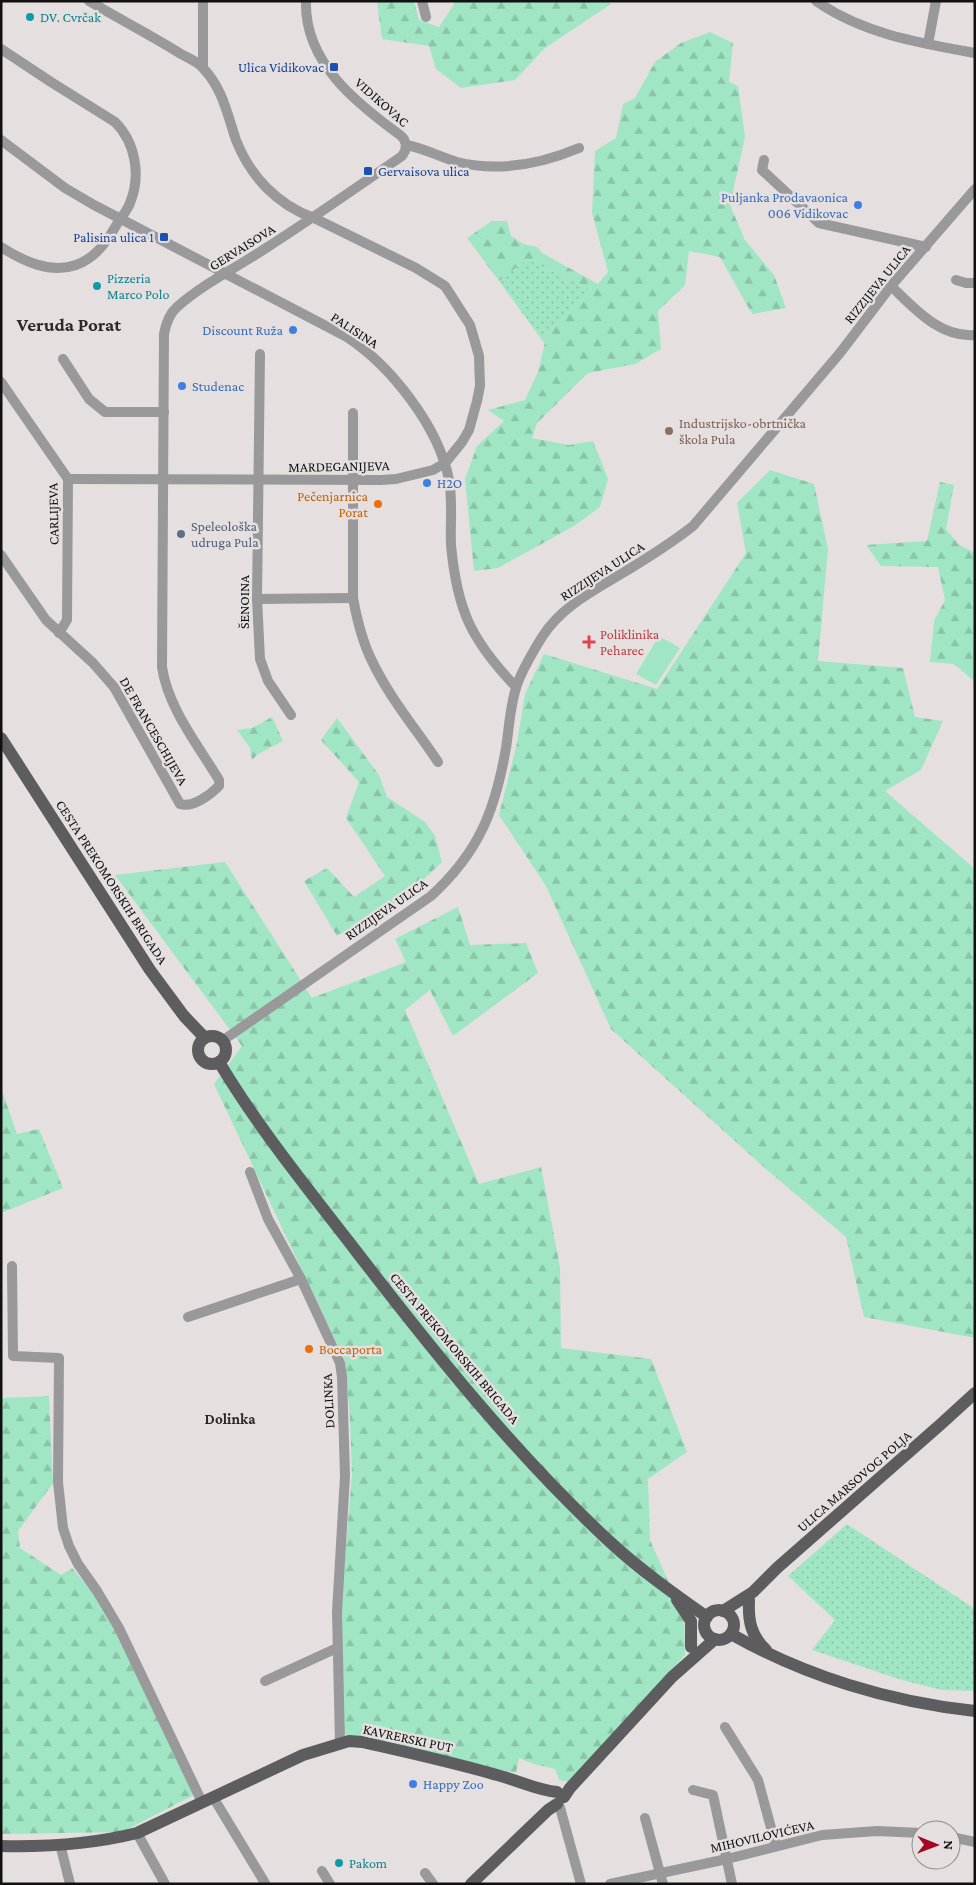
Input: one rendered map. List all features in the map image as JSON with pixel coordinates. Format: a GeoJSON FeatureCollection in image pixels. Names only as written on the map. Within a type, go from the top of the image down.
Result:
{"type":"FeatureCollection","features":[{"type":"Feature","properties":{"kind":"main road","name":"CESTA PREKOMORSKIH BRIGADA"},"geometry":{"type":"LineString","coordinates":[[1,738],[150,970],[184,1016],[206,1038]]}},
{"type":"Feature","properties":{"kind":"main road"},"geometry":{"type":"LineString","coordinates":[[216,1037],[222,1041],[226,1048],[226,1054],[219,1062],[208,1063],[200,1057],[199,1046],[206,1038],[216,1037]]}},
{"type":"Feature","properties":{"kind":"main road","name":"CESTA PREKOMORSKIH BRIGADA"},"geometry":{"type":"LineString","coordinates":[[219,1062],[237,1093],[326,1212],[387,1291],[498,1424],[539,1471],[586,1520],[706,1623]]}},
{"type":"Feature","properties":{"kind":"main road","name":"ULICA MARSOVOG POLJA"},"geometry":{"type":"LineString","coordinates":[[734,1621],[751,1596],[777,1568],[975,1393]]}},
{"type":"Feature","properties":{"kind":"main road"},"geometry":{"type":"LineString","coordinates":[[671,1592],[691,1620],[692,1647]]}},
{"type":"Feature","properties":{"kind":"main road"},"geometry":{"type":"LineString","coordinates":[[751,1596],[751,1629],[757,1640],[772,1655]]}},
{"type":"Feature","properties":{"kind":"main road","name":"ULICA MARSOVOG POLJA"},"geometry":{"type":"LineString","coordinates":[[723,1611],[751,1596]]}},
{"type":"Feature","properties":{"kind":"main road"},"geometry":{"type":"LineString","coordinates":[[672,1677],[692,1647],[706,1623],[714,1611],[723,1611],[730,1615],[734,1621],[734,1627],[731,1634],[723,1639],[715,1639],[708,1634],[706,1623]]}},
{"type":"Feature","properties":{"kind":"main road"},"geometry":{"type":"LineString","coordinates":[[731,1634],[791,1664],[858,1687],[912,1701],[975,1711]]}},
{"type":"Feature","properties":{"kind":"main road"},"geometry":{"type":"LineString","coordinates":[[471,1884],[557,1800],[672,1677],[715,1639]]}},
{"type":"Feature","properties":{"kind":"main road","name":"KAVRERSKI PUT"},"geometry":{"type":"LineString","coordinates":[[1,1846],[60,1844],[119,1838],[137,1833],[303,1755],[349,1741],[362,1742],[445,1761],[501,1776],[557,1800]]}},
{"type":"Feature","properties":{"kind":"street"},"geometry":{"type":"LineString","coordinates":[[89,1],[203,67]]}},
{"type":"Feature","properties":{"kind":"street"},"geometry":{"type":"LineString","coordinates":[[203,1],[203,67]]}},
{"type":"Feature","properties":{"kind":"street","name":"VIDIKOVAC"},"geometry":{"type":"LineString","coordinates":[[306,1],[307,22],[312,39],[326,66],[352,97],[400,135],[406,145],[418,147],[457,162],[483,166],[544,161],[579,148]]}},
{"type":"Feature","properties":{"kind":"street"},"geometry":{"type":"LineString","coordinates":[[422,1],[426,17]]}},
{"type":"Feature","properties":{"kind":"street"},"geometry":{"type":"LineString","coordinates":[[816,1],[860,25],[878,32],[975,53]]}},
{"type":"Feature","properties":{"kind":"street"},"geometry":{"type":"LineString","coordinates":[[928,44],[936,1]]}},
{"type":"Feature","properties":{"kind":"street"},"geometry":{"type":"LineString","coordinates":[[1,49],[115,122],[123,130],[136,161],[131,202],[112,236],[83,262],[70,266],[31,264],[1,247]]}},
{"type":"Feature","properties":{"kind":"street","name":"MARDEGANIJEVA"},"geometry":{"type":"LineString","coordinates":[[68,479],[396,479],[433,470],[445,462],[462,442],[469,430],[478,402],[480,386],[479,356],[470,324],[445,286],[416,268],[314,218],[296,212],[282,202],[250,168],[236,139],[223,98],[203,67]]}},
{"type":"Feature","properties":{"kind":"street","name":"PALISINA"},"geometry":{"type":"LineString","coordinates":[[1,140],[65,188],[120,219],[347,338],[382,364],[404,390],[432,435],[445,462],[449,482],[451,544],[460,600],[471,630],[478,642],[490,659],[516,687]]}},
{"type":"Feature","properties":{"kind":"street","name":"GERVAISOVA"},"geometry":{"type":"LineString","coordinates":[[186,806],[193,804],[219,786],[219,780],[174,705],[164,681],[162,667],[164,334],[168,318],[177,308],[224,273],[314,218],[402,156],[406,145]]}},
{"type":"Feature","properties":{"kind":"street"},"geometry":{"type":"LineString","coordinates":[[764,160],[762,170],[819,223],[926,247]]}},
{"type":"Feature","properties":{"kind":"street","name":"RIZZIJEVA ULICA"},"geometry":{"type":"LineString","coordinates":[[222,1041],[431,896],[450,878],[480,837],[490,813],[506,750],[516,687],[543,636],[559,616],[579,599],[670,544],[693,526],[840,353],[891,286],[975,190]]}},
{"type":"Feature","properties":{"kind":"street"},"geometry":{"type":"LineString","coordinates":[[956,280],[975,283]]}},
{"type":"Feature","properties":{"kind":"street"},"geometry":{"type":"LineString","coordinates":[[891,286],[925,319],[952,333],[975,335]]}},
{"type":"Feature","properties":{"kind":"street","name":"ŠENOINA"},"geometry":{"type":"LineString","coordinates":[[260,354],[258,633],[262,668],[268,681],[291,715]]}},
{"type":"Feature","properties":{"kind":"street"},"geometry":{"type":"LineString","coordinates":[[63,359],[89,399],[105,412],[164,412]]}},
{"type":"Feature","properties":{"kind":"street","name":"CARLIJEVA"},"geometry":{"type":"LineString","coordinates":[[1,382],[68,479],[67,620],[59,633]]}},
{"type":"Feature","properties":{"kind":"street"},"geometry":{"type":"LineString","coordinates":[[353,413],[352,598],[357,620],[372,661],[382,679],[438,762]]}},
{"type":"Feature","properties":{"kind":"street","name":"DE FRANCESCHIJEVA"},"geometry":{"type":"LineString","coordinates":[[1,555],[39,611],[59,633],[93,663],[114,687],[180,804],[186,806]]}},
{"type":"Feature","properties":{"kind":"street"},"geometry":{"type":"LineString","coordinates":[[258,599],[352,598]]}},
{"type":"Feature","properties":{"kind":"street","name":"DOLINKA"},"geometry":{"type":"LineString","coordinates":[[250,1172],[268,1219],[301,1279],[340,1363],[345,1476],[338,1582],[337,1648],[340,1743]]}},
{"type":"Feature","properties":{"kind":"street"},"geometry":{"type":"LineString","coordinates":[[12,1266],[13,1356],[58,1358],[58,1482],[63,1528],[69,1546],[78,1564],[119,1628],[208,1799],[265,1882]]}},
{"type":"Feature","properties":{"kind":"street"},"geometry":{"type":"LineString","coordinates":[[188,1316],[301,1279]]}},
{"type":"Feature","properties":{"kind":"street"},"geometry":{"type":"LineString","coordinates":[[265,1681],[337,1648]]}},
{"type":"Feature","properties":{"kind":"street"},"geometry":{"type":"LineString","coordinates":[[725,1727],[758,1780],[776,1846]]}},
{"type":"Feature","properties":{"kind":"street"},"geometry":{"type":"LineString","coordinates":[[693,1790],[713,1795],[732,1884]]}},
{"type":"Feature","properties":{"kind":"street"},"geometry":{"type":"LineString","coordinates":[[557,1800],[581,1884]]}},
{"type":"Feature","properties":{"kind":"street"},"geometry":{"type":"LineString","coordinates":[[645,1818],[663,1884]]}},
{"type":"Feature","properties":{"kind":"street","name":"MIHOVILOVIĆEVA"},"geometry":{"type":"LineString","coordinates":[[610,1884],[822,1836],[877,1830],[911,1832]]}},
{"type":"Feature","properties":{"kind":"street"},"geometry":{"type":"LineString","coordinates":[[137,1833],[165,1884]]}},
{"type":"Feature","properties":{"kind":"street"},"geometry":{"type":"LineString","coordinates":[[961,1840],[975,1842]]}},
{"type":"Feature","properties":{"kind":"street"},"geometry":{"type":"LineString","coordinates":[[60,1844],[70,1884]]}},
{"type":"Feature","properties":{"kind":"street"},"geometry":{"type":"LineString","coordinates":[[322,1871],[330,1884]]}},
{"type":"Feature","properties":{"kind":"street"},"geometry":{"type":"LineString","coordinates":[[425,1874],[433,1884]]}},
{"type":"Feature","properties":{"kind":"green space"},"geometry":{"type":"Polygon","coordinates":[[[377,1],[414,1],[419,20],[439,27],[456,1],[605,1],[611,4],[545,48],[515,80],[461,88],[436,69],[429,46],[382,39],[377,1]]]}},
{"type":"Feature","properties":{"kind":"green space"},"geometry":{"type":"Polygon","coordinates":[[[710,32],[733,43],[729,82],[738,86],[745,137],[730,205],[745,240],[774,275],[786,308],[752,314],[720,257],[689,251],[685,285],[658,311],[661,349],[635,364],[588,373],[537,423],[532,438],[569,445],[593,441],[608,479],[600,507],[574,526],[498,568],[474,571],[465,479],[477,446],[504,421],[488,410],[525,400],[538,372],[547,334],[592,290],[527,259],[499,281],[467,238],[492,221],[507,221],[511,236],[523,244],[537,247],[542,253],[598,284],[608,272],[592,213],[595,151],[616,138],[623,104],[635,98],[655,62],[681,43],[710,32]]]}},
{"type":"Feature","properties":{"kind":"green space"},"geometry":{"type":"Polygon","coordinates":[[[527,259],[592,290],[547,334],[545,344],[499,281],[527,259]]]}},
{"type":"Feature","properties":{"kind":"green space"},"geometry":{"type":"Polygon","coordinates":[[[770,470],[814,484],[828,549],[818,661],[903,668],[915,717],[943,721],[921,770],[885,791],[975,869],[975,1338],[864,1317],[846,1237],[766,1169],[611,1029],[546,886],[499,815],[517,743],[525,694],[544,654],[657,689],[746,553],[737,503],[770,470]]]}},
{"type":"Feature","properties":{"kind":"green space"},"geometry":{"type":"Polygon","coordinates":[[[940,482],[954,485],[946,529],[958,544],[975,553],[975,682],[954,664],[930,662],[934,621],[945,600],[938,567],[881,566],[866,545],[927,541],[940,482]]]}},
{"type":"Feature","properties":{"kind":"green space"},"geometry":{"type":"Polygon","coordinates":[[[659,636],[680,648],[656,685],[636,674],[659,636]]]}},
{"type":"Feature","properties":{"kind":"green space"},"geometry":{"type":"Polygon","coordinates":[[[272,717],[283,741],[258,754],[252,760],[250,748],[237,730],[252,728],[272,717]]]}},
{"type":"Feature","properties":{"kind":"green space"},"geometry":{"type":"Polygon","coordinates":[[[337,718],[379,775],[387,797],[425,822],[435,836],[442,862],[405,897],[337,936],[304,881],[327,868],[354,897],[385,876],[346,818],[359,782],[321,740],[337,718]]]}},
{"type":"Feature","properties":{"kind":"green space"},"geometry":{"type":"Polygon","coordinates":[[[225,862],[312,998],[406,962],[395,939],[458,907],[470,945],[526,943],[538,973],[453,1036],[430,990],[405,1010],[479,1184],[541,1167],[560,1267],[561,1348],[651,1359],[687,1452],[648,1479],[650,1540],[684,1617],[685,1655],[569,1782],[559,1780],[555,1769],[519,1758],[516,1773],[343,1734],[341,1604],[352,1475],[345,1361],[214,1084],[242,1046],[115,875],[225,862]]]}},
{"type":"Feature","properties":{"kind":"green space"},"geometry":{"type":"Polygon","coordinates":[[[1,1088],[17,1134],[39,1129],[63,1188],[1,1213],[1,1088]]]}},
{"type":"Feature","properties":{"kind":"green space"},"geometry":{"type":"Polygon","coordinates":[[[49,1396],[53,1483],[18,1531],[20,1548],[61,1575],[72,1568],[101,1602],[194,1795],[122,1832],[1,1834],[1,1398],[49,1396]]]}},
{"type":"Feature","properties":{"kind":"green space"},"geometry":{"type":"Polygon","coordinates":[[[847,1524],[975,1609],[975,1691],[942,1690],[902,1680],[812,1650],[835,1620],[788,1576],[847,1524]]]}},
{"type":"Feature","properties":{"kind":"place","name":"DV. Cvrčak"},"geometry":{"type":"Point","coordinates":[30,17]}},
{"type":"Feature","properties":{"kind":"place","name":"Ulica Vidikovac"},"geometry":{"type":"Point","coordinates":[334,67]}},
{"type":"Feature","properties":{"kind":"place","name":"Gervaisova ulica"},"geometry":{"type":"Point","coordinates":[368,171]}},
{"type":"Feature","properties":{"kind":"place","name":"Puljanka Prodavaonica 006 Vidikovac"},"geometry":{"type":"Point","coordinates":[858,205]}},
{"type":"Feature","properties":{"kind":"place","name":"Palisina ulica 1"},"geometry":{"type":"Point","coordinates":[164,237]}},
{"type":"Feature","properties":{"kind":"place","name":"Pizzeria Marco Polo"},"geometry":{"type":"Point","coordinates":[97,286]}},
{"type":"Feature","properties":{"kind":"place","name":"Discount Ruža"},"geometry":{"type":"Point","coordinates":[293,330]}},
{"type":"Feature","properties":{"kind":"place","name":"Studenac"},"geometry":{"type":"Point","coordinates":[182,386]}},
{"type":"Feature","properties":{"kind":"place","name":"Industrijsko-obrtnička škola Pula"},"geometry":{"type":"Point","coordinates":[669,431]}},
{"type":"Feature","properties":{"kind":"place","name":"H2O"},"geometry":{"type":"Point","coordinates":[427,483]}},
{"type":"Feature","properties":{"kind":"place","name":"Pečenjarnica Porat"},"geometry":{"type":"Point","coordinates":[378,504]}},
{"type":"Feature","properties":{"kind":"place","name":"Speleološka udruga Pula"},"geometry":{"type":"Point","coordinates":[181,534]}},
{"type":"Feature","properties":{"kind":"place","name":"Poliklinika Peharec"},"geometry":{"type":"Point","coordinates":[589,642]}},
{"type":"Feature","properties":{"kind":"place","name":"Boccaporta"},"geometry":{"type":"Point","coordinates":[309,1349]}},
{"type":"Feature","properties":{"kind":"place","name":"Happy Zoo"},"geometry":{"type":"Point","coordinates":[413,1784]}},
{"type":"Feature","properties":{"kind":"place","name":"Pakom"},"geometry":{"type":"Point","coordinates":[339,1863]}},
{"type":"Feature","properties":{"kind":"district","name":"Veruda Porat"},"geometry":{"type":"Point","coordinates":[69,324]}},
{"type":"Feature","properties":{"kind":"district","name":"Dolinka"},"geometry":{"type":"Point","coordinates":[230,1419]}}]}
